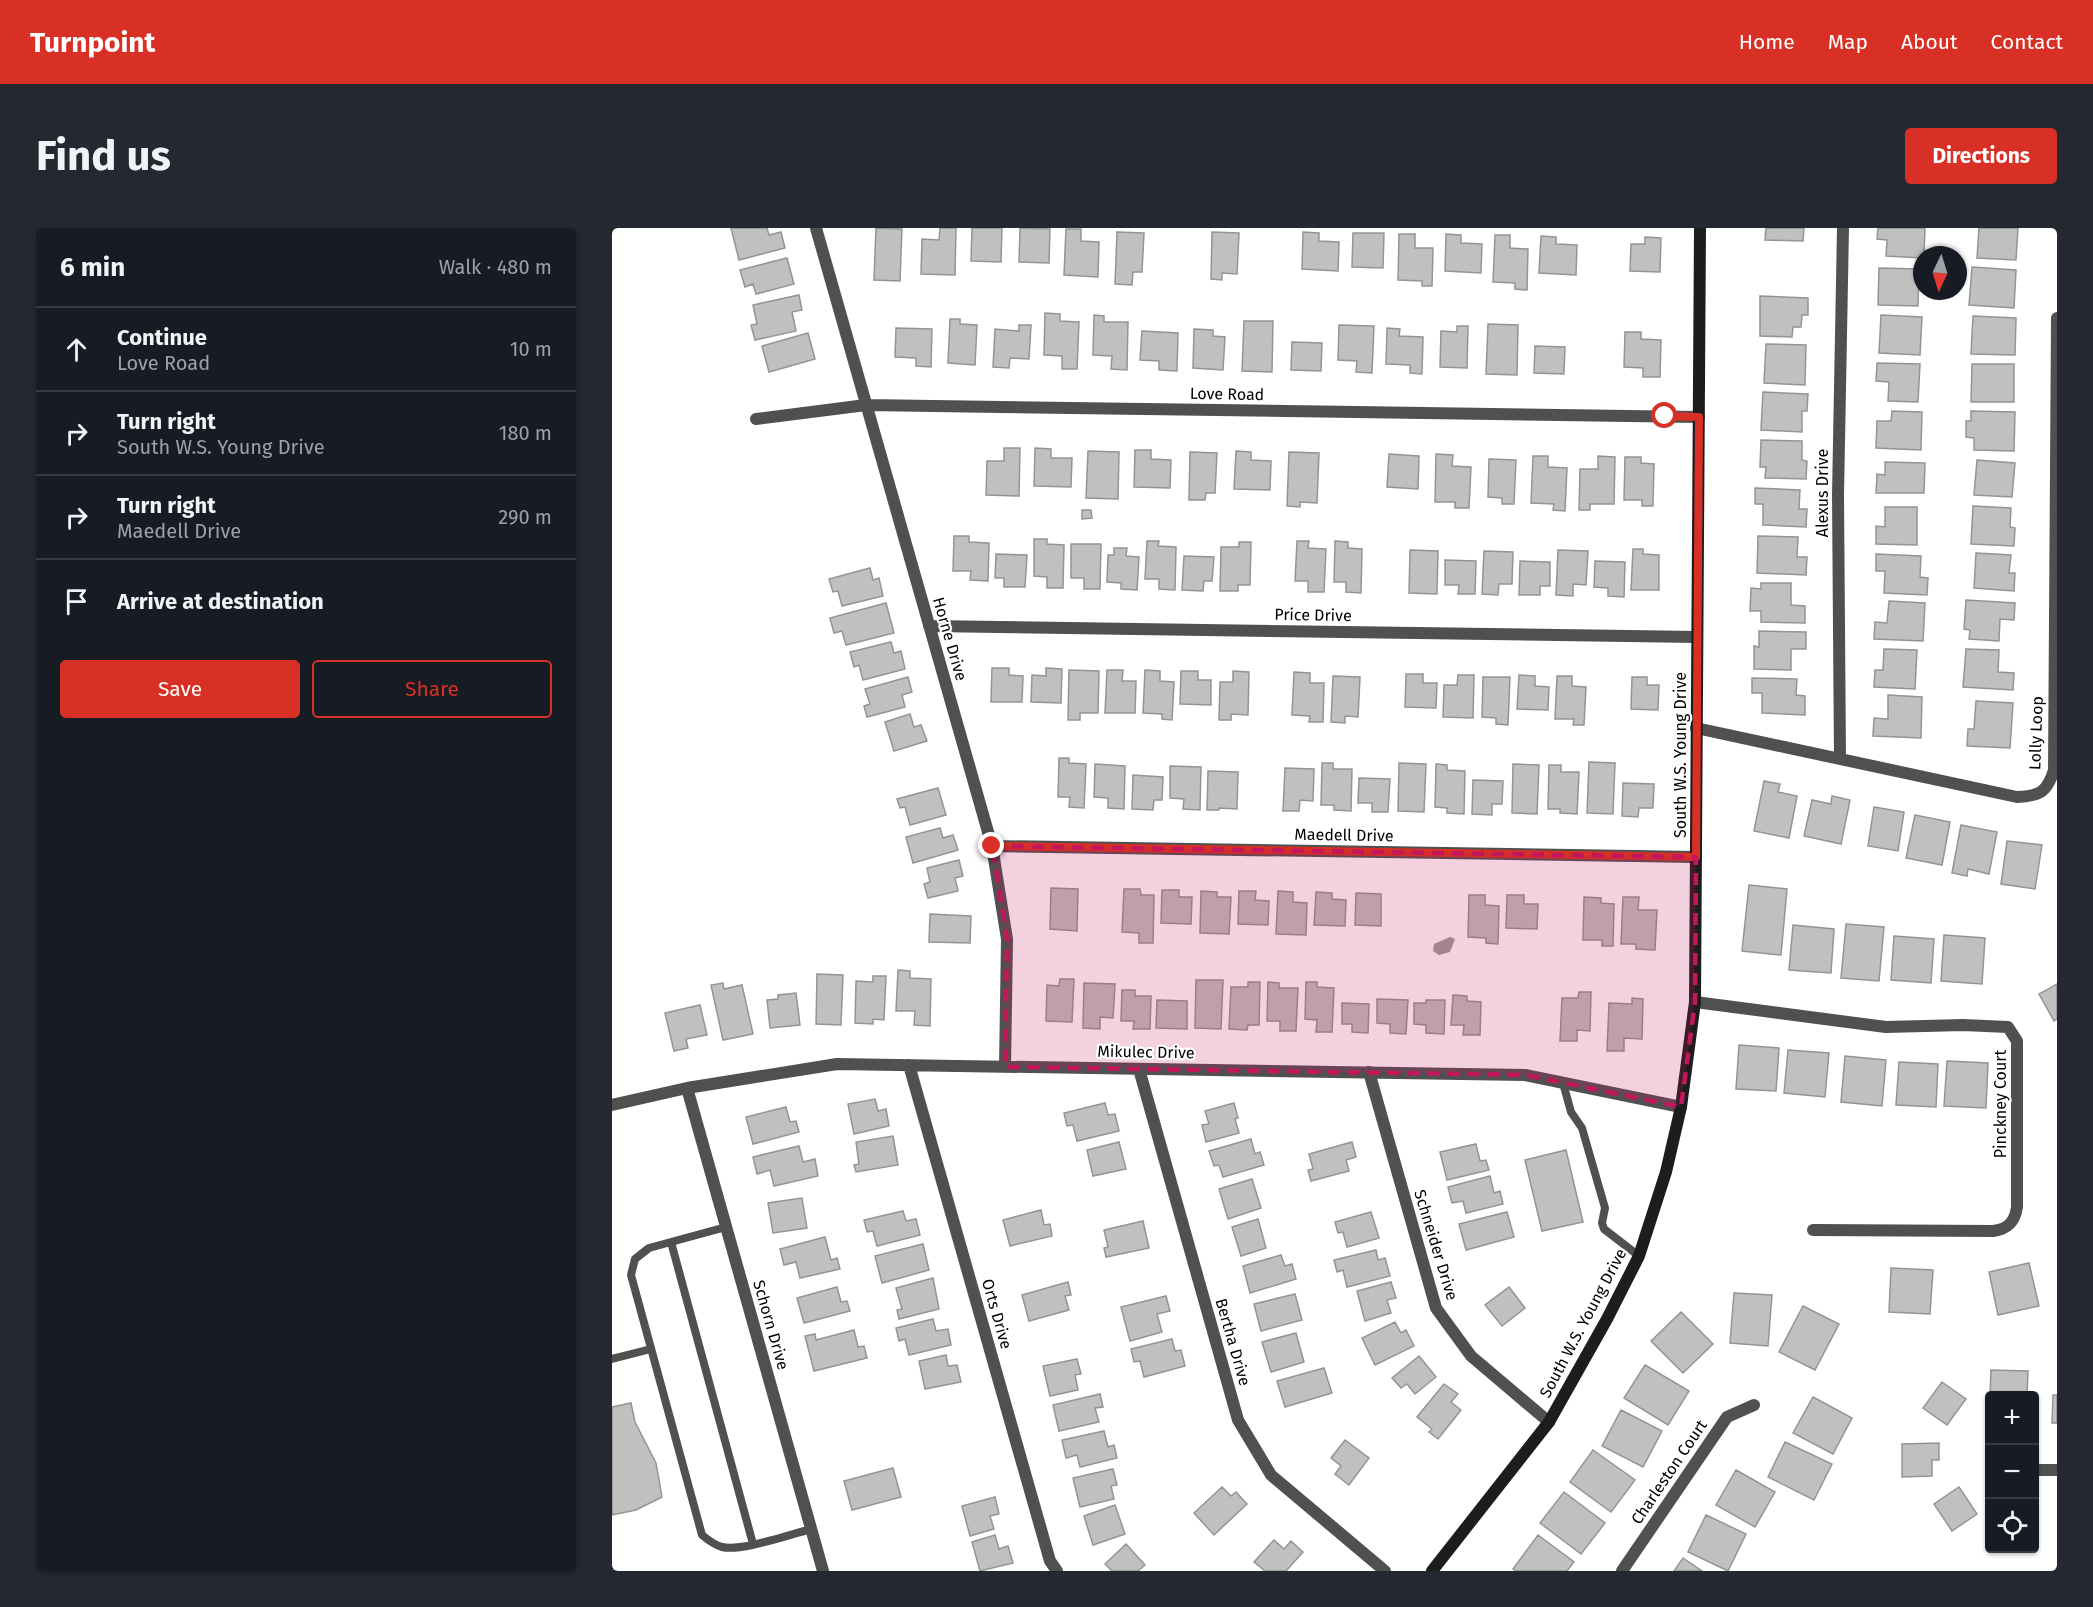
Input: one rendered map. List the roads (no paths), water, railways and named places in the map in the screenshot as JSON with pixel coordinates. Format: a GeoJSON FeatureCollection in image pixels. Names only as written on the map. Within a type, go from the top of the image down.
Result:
{"type":"FeatureCollection","features":[{"type":"Feature","properties":{"kind":"main road","name":"South W.S. Young Drive"},"geometry":{"type":"LineString","coordinates":[[1432,1571],[1549,1422],[1607,1319],[1639,1256],[1666,1172],[1681,1107],[1695,1002],[1700,228]]}},
{"type":"Feature","properties":{"kind":"street","name":"Horne Drive"},"geometry":{"type":"LineString","coordinates":[[816,228],[992,846],[1007,939],[1005,1067]]}},
{"type":"Feature","properties":{"kind":"street","name":"Alexus Drive"},"geometry":{"type":"LineString","coordinates":[[1840,759],[1838,495],[1843,228]]}},
{"type":"Feature","properties":{"kind":"street","name":"Lolly Loop"},"geometry":{"type":"LineString","coordinates":[[1696,728],[2017,797],[2032,797],[2043,792],[2054,770],[2057,318]]}},
{"type":"Feature","properties":{"kind":"street","name":"Love Road"},"geometry":{"type":"LineString","coordinates":[[756,419],[866,405],[1699,417]]}},
{"type":"Feature","properties":{"kind":"street","name":"Price Drive"},"geometry":{"type":"LineString","coordinates":[[929,626],[1697,637]]}},
{"type":"Feature","properties":{"kind":"street","name":"Maedell Drive"},"geometry":{"type":"LineString","coordinates":[[992,846],[1696,857]]}},
{"type":"Feature","properties":{"kind":"street","name":"Pinckney Court"},"geometry":{"type":"LineString","coordinates":[[1695,1002],[1886,1027],[1963,1025],[2008,1028],[2017,1041],[2017,1207],[2016,1217],[2009,1226],[1993,1231],[1813,1230]]}},
{"type":"Feature","properties":{"kind":"street","name":"Mikulec Drive"},"geometry":{"type":"LineString","coordinates":[[612,1105],[687,1088],[837,1064],[1525,1075],[1681,1107]]}},
{"type":"Feature","properties":{"kind":"street","name":"Orts Drive"},"geometry":{"type":"LineString","coordinates":[[909,1065],[1050,1561],[1057,1571]]}},
{"type":"Feature","properties":{"kind":"street","name":"Bertha Drive"},"geometry":{"type":"LineString","coordinates":[[1139,1069],[1238,1420],[1271,1475],[1384,1571]]}},
{"type":"Feature","properties":{"kind":"street","name":"Schneider Drive"},"geometry":{"type":"LineString","coordinates":[[1369,1072],[1436,1308],[1471,1356],[1549,1422]]}},
{"type":"Feature","properties":{"kind":"street","name":"Schorn Drive"},"geometry":{"type":"LineString","coordinates":[[687,1088],[823,1571]]}},
{"type":"Feature","properties":{"kind":"street","name":"Charleston Court"},"geometry":{"type":"LineString","coordinates":[[1622,1571],[1727,1417],[1754,1405]]}},
{"type":"Feature","properties":{"kind":"street"},"geometry":{"type":"LineString","coordinates":[[2039,1470],[2057,1470]]}},
{"type":"Feature","properties":{"kind":"lane"},"geometry":{"type":"LineString","coordinates":[[1563,1083],[1571,1112],[1582,1128],[1605,1208],[1602,1223],[1604,1229],[1639,1256]]}},
{"type":"Feature","properties":{"kind":"lane"},"geometry":{"type":"LineString","coordinates":[[726,1227],[648,1248],[635,1259],[631,1275],[702,1535],[711,1543],[736,1548],[812,1529]]}},
{"type":"Feature","properties":{"kind":"lane"},"geometry":{"type":"LineString","coordinates":[[671,1242],[753,1544]]}},
{"type":"Feature","properties":{"kind":"lane"},"geometry":{"type":"LineString","coordinates":[[612,1359],[651,1348]]}}]}
